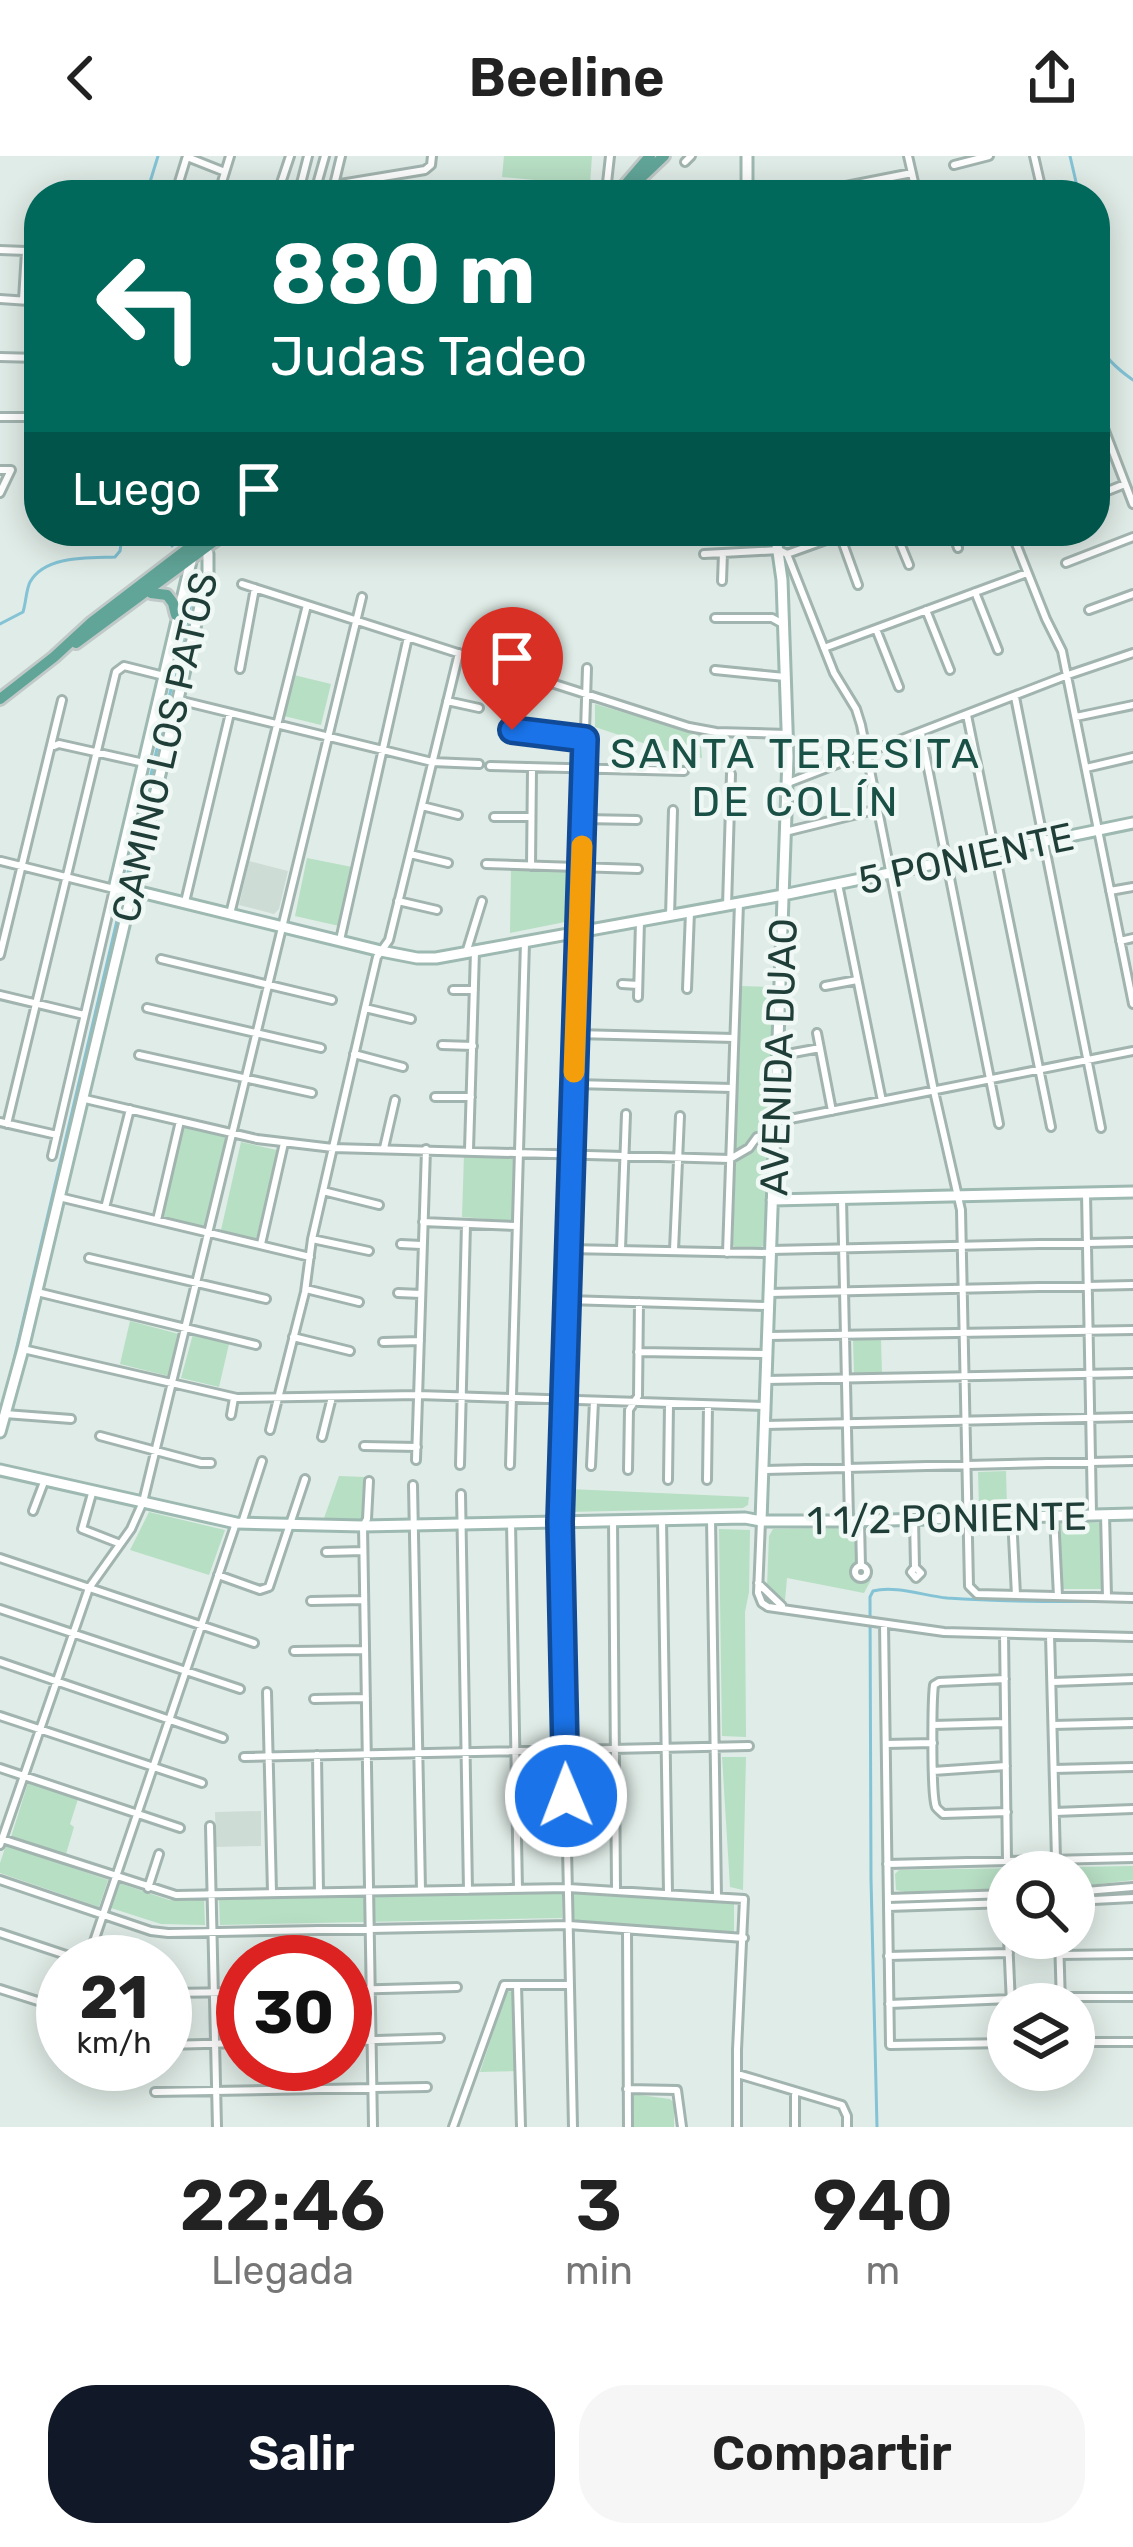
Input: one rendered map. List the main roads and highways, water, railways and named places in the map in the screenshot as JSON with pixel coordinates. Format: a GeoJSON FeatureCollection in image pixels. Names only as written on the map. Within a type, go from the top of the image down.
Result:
{"type":"FeatureCollection","features":[{"type":"Feature","properties":{"kind":"main road"},"geometry":{"type":"LineString","coordinates":[[632,180],[650,156]]}},
{"type":"Feature","properties":{"kind":"main road"},"geometry":{"type":"LineString","coordinates":[[637,180],[664,156]]}},
{"type":"Feature","properties":{"kind":"main road"},"geometry":{"type":"LineString","coordinates":[[54,657],[92,622],[200,546]]}},
{"type":"Feature","properties":{"kind":"main road"},"geometry":{"type":"LineString","coordinates":[[0,699],[147,593],[202,546]]}},
{"type":"Feature","properties":{"kind":"main road"},"geometry":{"type":"LineString","coordinates":[[147,593],[167,596],[176,615]]}},
{"type":"Feature","properties":{"kind":"waterway"},"geometry":{"type":"LineString","coordinates":[[151,180],[158,156]]}},
{"type":"Feature","properties":{"kind":"waterway"},"geometry":{"type":"LineString","coordinates":[[1070,156],[1076,180]]}},
{"type":"Feature","properties":{"kind":"waterway"},"geometry":{"type":"LineString","coordinates":[[1110,360],[1133,380]]}},
{"type":"Feature","properties":{"kind":"waterway"},"geometry":{"type":"LineString","coordinates":[[0,624],[23,612],[29,585],[46,567],[68,560],[115,557],[121,546]]}},
{"type":"Feature","properties":{"kind":"waterway"},"geometry":{"type":"LineString","coordinates":[[126,881],[195,587]]}},
{"type":"Feature","properties":{"kind":"waterway"},"geometry":{"type":"LineString","coordinates":[[8,1385],[123,895]]}},
{"type":"Feature","properties":{"kind":"waterway"},"geometry":{"type":"LineString","coordinates":[[877,2127],[870,1597],[873,1591],[891,1589],[947,1598],[1126,1601]]}},
{"type":"Feature","properties":{"kind":"district","name":"SANTA TERESITA DE COLÍN"},"geometry":{"type":"Point","coordinates":[796,777]}}]}
